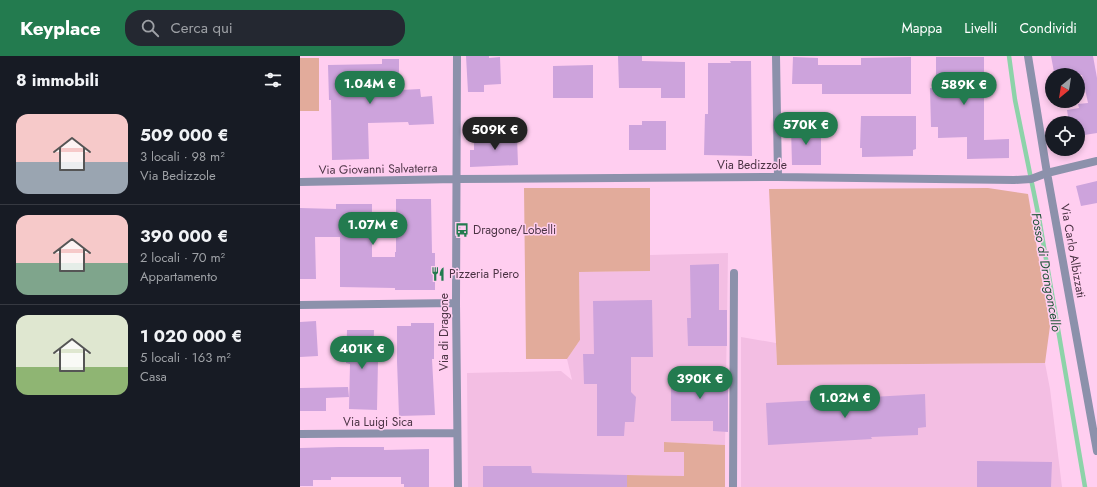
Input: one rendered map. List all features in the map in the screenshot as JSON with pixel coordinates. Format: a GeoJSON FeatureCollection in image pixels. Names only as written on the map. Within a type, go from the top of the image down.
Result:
{"type":"FeatureCollection","features":[{"type":"Feature","properties":{"kind":"street","name":"Via di Dragone"},"geometry":{"type":"LineString","coordinates":[[457,56],[456,303],[458,487]]}},
{"type":"Feature","properties":{"kind":"street"},"geometry":{"type":"LineString","coordinates":[[776,56],[778,177]]}},
{"type":"Feature","properties":{"kind":"street","name":"Via Carlo Albizzati"},"geometry":{"type":"LineString","coordinates":[[1028,56],[1047,173],[1097,451]]}},
{"type":"Feature","properties":{"kind":"street","name":"Via Bedizzole"},"geometry":{"type":"LineString","coordinates":[[456,179],[778,177],[1014,180],[1031,179],[1047,173],[1097,161]]}},
{"type":"Feature","properties":{"kind":"street","name":"Via Giovanni Salvaterra"},"geometry":{"type":"LineString","coordinates":[[300,182],[456,179]]}},
{"type":"Feature","properties":{"kind":"street"},"geometry":{"type":"LineString","coordinates":[[733,487],[734,273]]}},
{"type":"Feature","properties":{"kind":"street"},"geometry":{"type":"LineString","coordinates":[[300,305],[456,303]]}},
{"type":"Feature","properties":{"kind":"street","name":"Via Luigi Sica"},"geometry":{"type":"LineString","coordinates":[[300,434],[457,433]]}},
{"type":"Feature","properties":{"kind":"shaded area"},"geometry":{"type":"Polygon","coordinates":[[[300,58],[319,58],[319,111],[300,111],[300,58]]]}},
{"type":"Feature","properties":{"kind":"shaded area"},"geometry":{"type":"Polygon","coordinates":[[[524,188],[650,188],[650,271],[579,272],[580,340],[567,359],[526,359],[524,188]]]}},
{"type":"Feature","properties":{"kind":"shaded area"},"geometry":{"type":"Polygon","coordinates":[[[988,188],[1028,194],[1050,326],[1045,363],[777,365],[769,189],[988,188]]]}},
{"type":"Feature","properties":{"kind":"shaded area"},"geometry":{"type":"Polygon","coordinates":[[[728,253],[725,445],[664,442],[684,451],[684,476],[628,475],[627,487],[468,487],[467,373],[561,371],[572,380],[567,359],[580,340],[579,272],[650,271],[650,255],[728,253]]]}},
{"type":"Feature","properties":{"kind":"shaded area"},"geometry":{"type":"Polygon","coordinates":[[[741,337],[776,343],[777,365],[1045,363],[1050,389],[1062,487],[741,487],[741,337]]]}},
{"type":"Feature","properties":{"kind":"shaded area"},"geometry":{"type":"Polygon","coordinates":[[[664,442],[725,445],[725,487],[627,487],[627,475],[684,476],[684,452],[664,452],[664,442]]]}},
{"type":"Feature","properties":{"kind":"building"},"geometry":{"type":"Polygon","coordinates":[[[466,56],[489,56],[489,58],[500,57],[501,84],[484,85],[484,92],[468,92],[466,56]]]}},
{"type":"Feature","properties":{"kind":"building"},"geometry":{"type":"Polygon","coordinates":[[[618,56],[642,56],[642,61],[685,62],[685,98],[661,98],[661,88],[619,88],[618,56]]]}},
{"type":"Feature","properties":{"kind":"building"},"geometry":{"type":"Polygon","coordinates":[[[1051,56],[1093,56],[1097,78],[1097,133],[1085,135],[1085,116],[1068,116],[1067,110],[1085,108],[1085,103],[1088,103],[1085,89],[1085,68],[1053,68],[1051,56]]]}},
{"type":"Feature","properties":{"kind":"building"},"geometry":{"type":"Polygon","coordinates":[[[793,57],[818,58],[818,65],[861,65],[861,58],[911,57],[911,94],[822,94],[822,84],[792,84],[793,57]]]}},
{"type":"Feature","properties":{"kind":"building"},"geometry":{"type":"Polygon","coordinates":[[[936,57],[984,57],[984,140],[1009,139],[1009,158],[967,159],[967,137],[938,138],[938,127],[931,127],[930,88],[936,88],[936,57]]]}},
{"type":"Feature","properties":{"kind":"building"},"geometry":{"type":"Polygon","coordinates":[[[382,59],[399,59],[399,83],[401,83],[401,90],[420,89],[421,97],[432,96],[434,124],[409,125],[408,122],[368,123],[369,159],[332,160],[331,100],[329,100],[328,65],[382,64],[382,59]]]}},
{"type":"Feature","properties":{"kind":"building"},"geometry":{"type":"Polygon","coordinates":[[[730,61],[751,61],[752,156],[704,155],[705,114],[708,114],[708,63],[731,63],[730,61]]]}},
{"type":"Feature","properties":{"kind":"building"},"geometry":{"type":"Polygon","coordinates":[[[593,65],[593,98],[553,98],[553,66],[593,65]]]}},
{"type":"Feature","properties":{"kind":"building"},"geometry":{"type":"Polygon","coordinates":[[[861,116],[916,116],[916,149],[913,150],[913,156],[862,157],[862,148],[860,148],[861,116]]]}},
{"type":"Feature","properties":{"kind":"building"},"geometry":{"type":"Polygon","coordinates":[[[642,121],[666,121],[666,150],[629,150],[629,125],[642,125],[642,121]]]}},
{"type":"Feature","properties":{"kind":"building"},"geometry":{"type":"Polygon","coordinates":[[[791,128],[821,128],[821,165],[792,165],[791,128]]]}},
{"type":"Feature","properties":{"kind":"building"},"geometry":{"type":"Polygon","coordinates":[[[506,133],[506,136],[517,136],[518,165],[470,167],[470,150],[474,150],[474,142],[483,141],[483,136],[493,136],[493,134],[506,133]]]}},
{"type":"Feature","properties":{"kind":"building"},"geometry":{"type":"Polygon","coordinates":[[[1097,181],[1097,203],[1081,206],[1076,186],[1097,181]]]}},
{"type":"Feature","properties":{"kind":"building"},"geometry":{"type":"Polygon","coordinates":[[[396,199],[431,199],[432,253],[435,253],[435,290],[395,290],[395,288],[340,287],[340,237],[315,237],[316,279],[300,279],[300,208],[336,209],[336,204],[372,204],[372,257],[395,257],[396,199]]]}},
{"type":"Feature","properties":{"kind":"building"},"geometry":{"type":"Polygon","coordinates":[[[719,264],[719,310],[727,310],[727,346],[688,346],[687,318],[691,318],[690,265],[719,264]]]}},
{"type":"Feature","properties":{"kind":"building"},"geometry":{"type":"Polygon","coordinates":[[[652,300],[653,357],[631,357],[631,392],[636,397],[634,422],[625,422],[624,436],[597,436],[597,384],[584,384],[583,354],[594,354],[593,301],[652,300]]]}},
{"type":"Feature","properties":{"kind":"building"},"geometry":{"type":"Polygon","coordinates":[[[316,321],[318,356],[300,357],[300,322],[316,321]]]}},
{"type":"Feature","properties":{"kind":"building"},"geometry":{"type":"Polygon","coordinates":[[[411,323],[434,323],[434,359],[432,359],[435,415],[399,416],[397,326],[411,326],[411,323]]]}},
{"type":"Feature","properties":{"kind":"building"},"geometry":{"type":"Polygon","coordinates":[[[347,330],[374,330],[373,360],[378,360],[377,410],[349,409],[350,364],[346,363],[347,330]]]}},
{"type":"Feature","properties":{"kind":"building"},"geometry":{"type":"Polygon","coordinates":[[[696,370],[713,370],[713,382],[728,382],[728,432],[713,431],[713,421],[671,421],[671,377],[696,377],[696,370]]]}},
{"type":"Feature","properties":{"kind":"building"},"geometry":{"type":"Polygon","coordinates":[[[348,387],[349,397],[326,398],[326,411],[300,411],[300,388],[348,387]]]}},
{"type":"Feature","properties":{"kind":"building"},"geometry":{"type":"Polygon","coordinates":[[[925,394],[926,427],[918,428],[918,435],[768,445],[766,403],[925,394]]]}},
{"type":"Feature","properties":{"kind":"building"},"geometry":{"type":"Polygon","coordinates":[[[384,447],[384,450],[429,449],[429,487],[404,487],[404,484],[401,484],[401,477],[331,477],[331,480],[313,480],[313,486],[300,486],[300,448],[384,447]]]}},
{"type":"Feature","properties":{"kind":"building"},"geometry":{"type":"Polygon","coordinates":[[[977,461],[1052,462],[1051,487],[977,487],[977,461]]]}},
{"type":"Feature","properties":{"kind":"building"},"geometry":{"type":"Polygon","coordinates":[[[483,466],[531,466],[532,473],[627,475],[627,487],[483,487],[483,466]]]}},
{"type":"Feature","properties":{"kind":"waterway","name":"Fosso di Drangoncello"},"geometry":{"type":"LineString","coordinates":[[1009,56],[1015,100],[1039,218],[1085,487]]}},
{"type":"Feature","properties":{"kind":"place","name":"Dragone/Lobelli"},"geometry":{"type":"Point","coordinates":[462,230]}},
{"type":"Feature","properties":{"kind":"place","name":"Pizzeria Piero"},"geometry":{"type":"Point","coordinates":[438,274]}}]}
